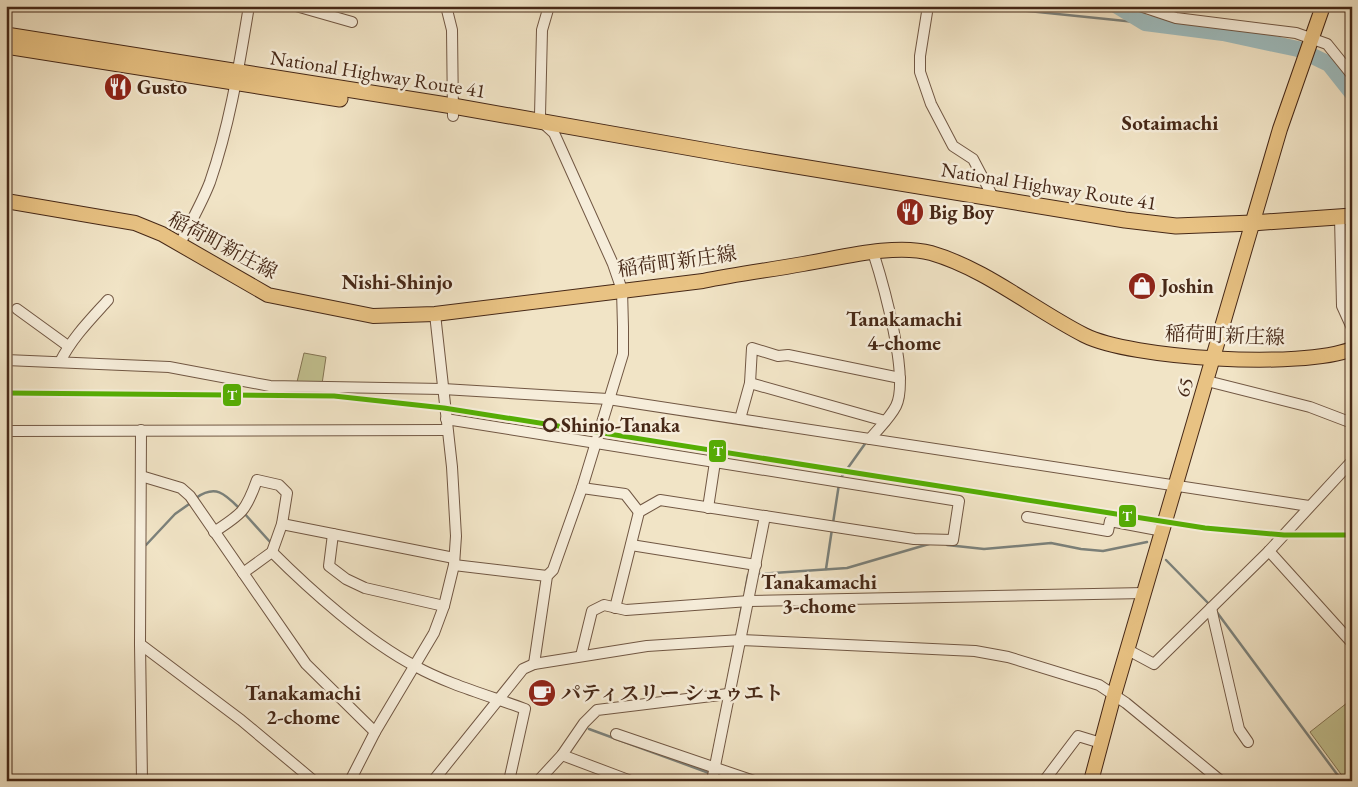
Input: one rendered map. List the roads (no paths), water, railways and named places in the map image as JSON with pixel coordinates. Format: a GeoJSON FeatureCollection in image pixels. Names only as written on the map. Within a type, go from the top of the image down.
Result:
{"type":"FeatureCollection","features":[{"type":"Feature","properties":{"kind":"highway","name":"National Highway Route 41"},"geometry":{"type":"LineString","coordinates":[[6,35],[237,78]]}},
{"type":"Feature","properties":{"kind":"highway","name":"National Highway Route 41"},"geometry":{"type":"LineString","coordinates":[[6,46],[237,78],[453,111],[541,121],[742,157],[1125,220],[1176,226],[1252,224],[1346,216]]}},
{"type":"Feature","properties":{"kind":"highway","name":"National Highway Route 41"},"geometry":{"type":"LineString","coordinates":[[453,111],[554,133],[742,157]]}},
{"type":"Feature","properties":{"kind":"main road","name":"65"},"geometry":{"type":"LineString","coordinates":[[1091,781],[1114,695],[1280,129],[1323,6]]}},
{"type":"Feature","properties":{"kind":"main road","name":"稲荷町新庄線"},"geometry":{"type":"LineString","coordinates":[[6,201],[135,223],[180,244],[254,288],[276,297],[373,316],[434,314],[703,281],[742,272],[885,250],[930,253],[973,271],[1058,321],[1104,343],[1177,357],[1261,360],[1315,356],[1352,349]]}},
{"type":"Feature","properties":{"kind":"street"},"geometry":{"type":"LineString","coordinates":[[180,244],[209,184],[232,110],[249,6]]}},
{"type":"Feature","properties":{"kind":"street"},"geometry":{"type":"LineString","coordinates":[[296,6],[319,9],[352,22]]}},
{"type":"Feature","properties":{"kind":"street"},"geometry":{"type":"LineString","coordinates":[[446,6],[452,30],[453,111]]}},
{"type":"Feature","properties":{"kind":"street"},"geometry":{"type":"LineString","coordinates":[[534,664],[547,576],[553,570],[582,488],[622,354],[622,290],[613,264],[554,133],[541,121],[542,30],[549,6]]}},
{"type":"Feature","properties":{"kind":"street"},"geometry":{"type":"LineString","coordinates":[[928,6],[920,56],[923,80],[932,104],[953,146],[973,159],[993,197]]}},
{"type":"Feature","properties":{"kind":"street"},"geometry":{"type":"LineString","coordinates":[[1140,6],[1176,18],[1262,28],[1327,44],[1352,75]]}},
{"type":"Feature","properties":{"kind":"street"},"geometry":{"type":"LineString","coordinates":[[1346,216],[1342,306],[1352,328]]}},
{"type":"Feature","properties":{"kind":"street"},"geometry":{"type":"LineString","coordinates":[[870,439],[896,406],[901,389],[890,310],[873,252]]}},
{"type":"Feature","properties":{"kind":"street"},"geometry":{"type":"LineString","coordinates":[[60,362],[68,346],[108,300]]}},
{"type":"Feature","properties":{"kind":"street"},"geometry":{"type":"LineString","coordinates":[[18,309],[68,346]]}},
{"type":"Feature","properties":{"kind":"street"},"geometry":{"type":"LineString","coordinates":[[350,781],[375,732],[434,633],[444,606],[454,561],[454,494],[434,314]]}},
{"type":"Feature","properties":{"kind":"street"},"geometry":{"type":"LineString","coordinates":[[740,419],[750,383],[752,348],[778,356],[788,355],[900,378]]}},
{"type":"Feature","properties":{"kind":"street"},"geometry":{"type":"LineString","coordinates":[[6,360],[169,367],[270,386],[443,389],[608,399],[1310,506]]}},
{"type":"Feature","properties":{"kind":"street"},"geometry":{"type":"LineString","coordinates":[[1206,382],[1310,406],[1352,424]]}},
{"type":"Feature","properties":{"kind":"street"},"geometry":{"type":"LineString","coordinates":[[750,383],[885,421]]}},
{"type":"Feature","properties":{"kind":"street"},"geometry":{"type":"LineString","coordinates":[[446,419],[958,501],[953,540],[914,539],[660,500],[639,512],[615,608]]}},
{"type":"Feature","properties":{"kind":"street"},"geometry":{"type":"LineString","coordinates":[[141,430],[140,644],[142,781]]}},
{"type":"Feature","properties":{"kind":"street"},"geometry":{"type":"LineString","coordinates":[[6,431],[447,430]]}},
{"type":"Feature","properties":{"kind":"street"},"geometry":{"type":"LineString","coordinates":[[1128,650],[1154,664],[1269,551],[1352,461]]}},
{"type":"Feature","properties":{"kind":"street"},"geometry":{"type":"LineString","coordinates":[[708,508],[715,462]]}},
{"type":"Feature","properties":{"kind":"street"},"geometry":{"type":"LineString","coordinates":[[141,476],[182,488],[190,496],[306,664],[375,732]]}},
{"type":"Feature","properties":{"kind":"street"},"geometry":{"type":"LineString","coordinates":[[214,532],[237,518],[248,505],[257,480],[279,485],[287,493],[282,524],[272,552],[243,573]]}},
{"type":"Feature","properties":{"kind":"street"},"geometry":{"type":"LineString","coordinates":[[582,488],[626,494],[639,512]]}},
{"type":"Feature","properties":{"kind":"street"},"geometry":{"type":"LineString","coordinates":[[712,781],[765,516]]}},
{"type":"Feature","properties":{"kind":"street"},"geometry":{"type":"LineString","coordinates":[[1027,517],[1108,531],[1110,521],[1163,531]]}},
{"type":"Feature","properties":{"kind":"street"},"geometry":{"type":"LineString","coordinates":[[282,524],[454,561],[547,576]]}},
{"type":"Feature","properties":{"kind":"street"},"geometry":{"type":"LineString","coordinates":[[333,534],[328,566],[346,579],[364,588],[444,606]]}},
{"type":"Feature","properties":{"kind":"street"},"geometry":{"type":"LineString","coordinates":[[631,546],[756,564]]}},
{"type":"Feature","properties":{"kind":"street"},"geometry":{"type":"LineString","coordinates":[[1269,551],[1352,643]]}},
{"type":"Feature","properties":{"kind":"street"},"geometry":{"type":"LineString","coordinates":[[272,552],[302,582],[369,635],[415,666],[525,709],[509,781]]}},
{"type":"Feature","properties":{"kind":"street"},"geometry":{"type":"LineString","coordinates":[[580,656],[592,611],[604,605],[626,610],[749,601],[1145,593]]}},
{"type":"Feature","properties":{"kind":"street"},"geometry":{"type":"LineString","coordinates":[[1211,608],[1240,729],[1248,742]]}},
{"type":"Feature","properties":{"kind":"street"},"geometry":{"type":"LineString","coordinates":[[433,781],[523,669],[534,664],[647,646],[741,640],[975,651],[1008,657],[1099,685],[1221,781]]}},
{"type":"Feature","properties":{"kind":"street"},"geometry":{"type":"LineString","coordinates":[[140,644],[241,720],[314,781]]}},
{"type":"Feature","properties":{"kind":"street"},"geometry":{"type":"LineString","coordinates":[[538,781],[562,755],[584,723],[596,710],[728,694]]}},
{"type":"Feature","properties":{"kind":"street"},"geometry":{"type":"LineString","coordinates":[[616,734],[754,781]]}},
{"type":"Feature","properties":{"kind":"street"},"geometry":{"type":"LineString","coordinates":[[1044,781],[1078,736],[1101,743]]}},
{"type":"Feature","properties":{"kind":"street"},"geometry":{"type":"LineString","coordinates":[[562,755],[630,781]]}},
{"type":"Feature","properties":{"kind":"waterway"},"geometry":{"type":"LineString","coordinates":[[979,6],[1145,23]]}},
{"type":"Feature","properties":{"kind":"waterway"},"geometry":{"type":"LineString","coordinates":[[1117,6],[1145,23],[1223,33],[1298,49],[1329,64],[1352,93]]}},
{"type":"Feature","properties":{"kind":"waterway"},"geometry":{"type":"LineString","coordinates":[[840,479],[867,441]]}},
{"type":"Feature","properties":{"kind":"waterway"},"geometry":{"type":"LineString","coordinates":[[833,523],[839,484]]}},
{"type":"Feature","properties":{"kind":"waterway"},"geometry":{"type":"LineString","coordinates":[[196,498],[215,491],[225,495],[240,509]]}},
{"type":"Feature","properties":{"kind":"waterway"},"geometry":{"type":"LineString","coordinates":[[146,545],[175,514],[192,502]]}},
{"type":"Feature","properties":{"kind":"waterway"},"geometry":{"type":"LineString","coordinates":[[244,513],[271,543]]}},
{"type":"Feature","properties":{"kind":"waterway"},"geometry":{"type":"LineString","coordinates":[[826,569],[832,529]]}},
{"type":"Feature","properties":{"kind":"waterway"},"geometry":{"type":"LineString","coordinates":[[947,545],[984,549],[1051,543],[1103,551],[1147,542]]}},
{"type":"Feature","properties":{"kind":"waterway"},"geometry":{"type":"LineString","coordinates":[[759,574],[847,568],[929,544]]}},
{"type":"Feature","properties":{"kind":"waterway"},"geometry":{"type":"LineString","coordinates":[[1166,560],[1210,605]]}},
{"type":"Feature","properties":{"kind":"waterway"},"geometry":{"type":"LineString","coordinates":[[745,592],[748,575]]}},
{"type":"Feature","properties":{"kind":"waterway"},"geometry":{"type":"LineString","coordinates":[[740,616],[742,606]]}},
{"type":"Feature","properties":{"kind":"waterway"},"geometry":{"type":"LineString","coordinates":[[1216,611],[1342,781]]}},
{"type":"Feature","properties":{"kind":"waterway"},"geometry":{"type":"LineString","coordinates":[[589,729],[709,773]]}},
{"type":"Feature","properties":{"kind":"place","name":"Gusto"},"geometry":{"type":"Point","coordinates":[118,87]}},
{"type":"Feature","properties":{"kind":"place","name":"Big Boy"},"geometry":{"type":"Point","coordinates":[910,212]}},
{"type":"Feature","properties":{"kind":"place","name":"Joshin"},"geometry":{"type":"Point","coordinates":[1142,286]}},
{"type":"Feature","properties":{"kind":"place","name":"Shinjo-Tanaka"},"geometry":{"type":"Point","coordinates":[550,425]}},
{"type":"Feature","properties":{"kind":"place","name":"パティスリー シュゥエト"},"geometry":{"type":"Point","coordinates":[542,693]}},
{"type":"Feature","properties":{"kind":"district","name":"Sotaimachi"},"geometry":{"type":"Point","coordinates":[1170,123]}},
{"type":"Feature","properties":{"kind":"district","name":"Nishi-Shinjo"},"geometry":{"type":"Point","coordinates":[397,282]}},
{"type":"Feature","properties":{"kind":"district","name":"Tanakamachi 4-chome"},"geometry":{"type":"Point","coordinates":[904,331]}},
{"type":"Feature","properties":{"kind":"district","name":"Tanakamachi 3-chome"},"geometry":{"type":"Point","coordinates":[819,594]}},
{"type":"Feature","properties":{"kind":"district","name":"Tanakamachi 2-chome"},"geometry":{"type":"Point","coordinates":[303,705]}}]}
